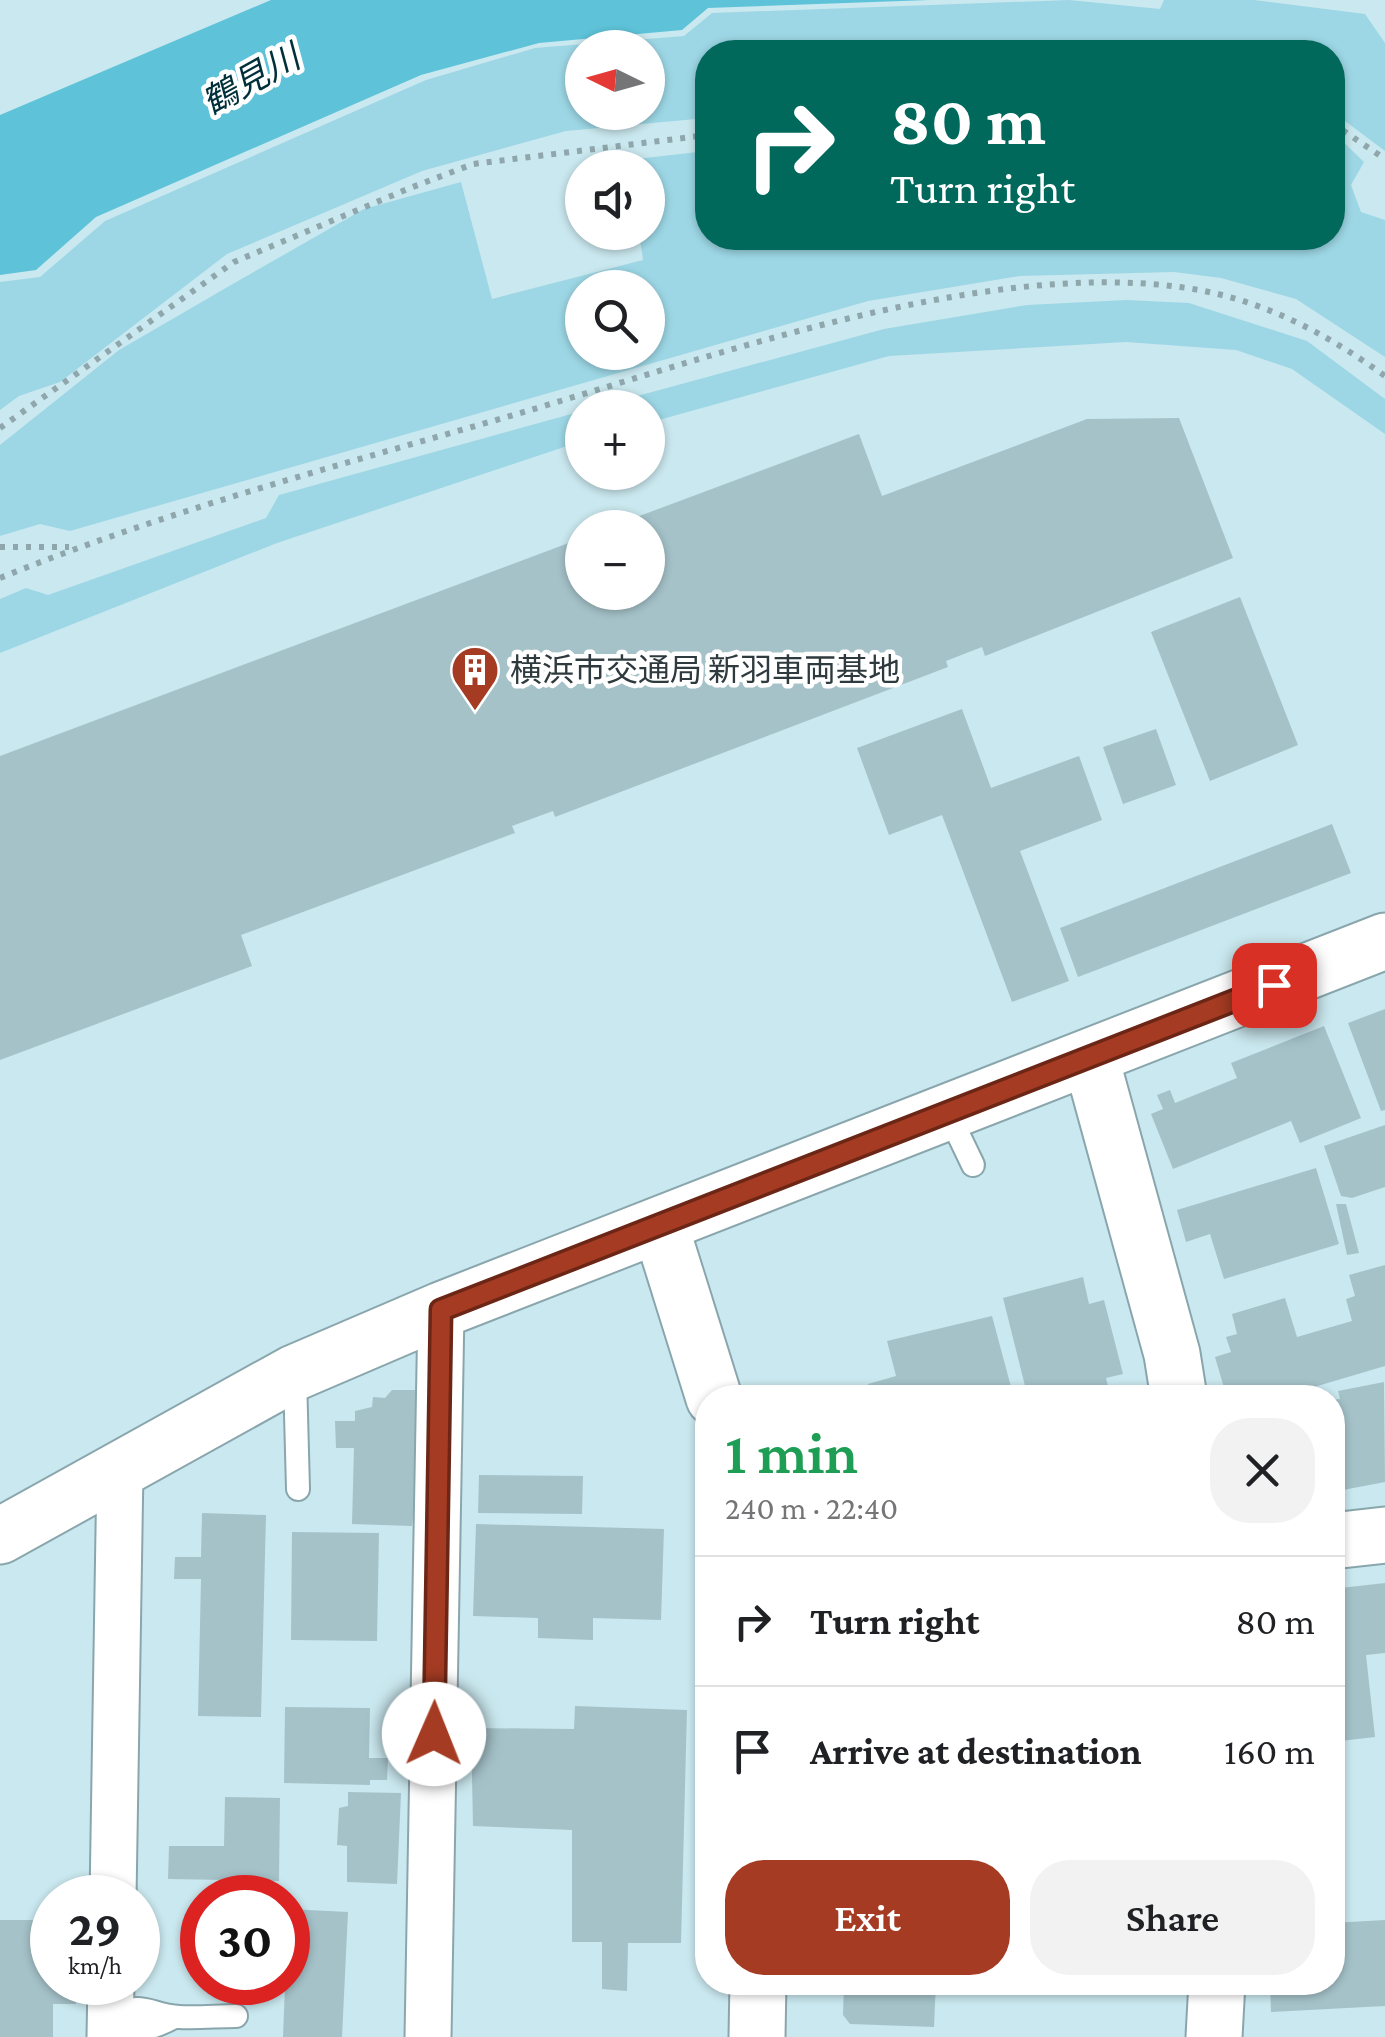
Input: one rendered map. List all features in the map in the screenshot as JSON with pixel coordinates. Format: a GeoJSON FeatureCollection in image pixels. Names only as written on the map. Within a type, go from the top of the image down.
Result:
{"type":"FeatureCollection","features":[{"type":"Feature","properties":{"kind":"street"},"geometry":{"type":"LineString","coordinates":[[0,1536],[294,1373],[441,1310],[1385,941]]}},
{"type":"Feature","properties":{"kind":"street"},"geometry":{"type":"LineString","coordinates":[[1090,1059],[1172,1354],[1177,1385]]}},
{"type":"Feature","properties":{"kind":"street"},"geometry":{"type":"LineString","coordinates":[[660,1224],[710,1385]]}},
{"type":"Feature","properties":{"kind":"street"},"geometry":{"type":"LineString","coordinates":[[428,2037],[441,1310]]}},
{"type":"Feature","properties":{"kind":"street"},"geometry":{"type":"LineString","coordinates":[[113,1875],[120,1469]]}},
{"type":"Feature","properties":{"kind":"street"},"geometry":{"type":"LineString","coordinates":[[1345,1540],[1385,1536]]}},
{"type":"Feature","properties":{"kind":"street"},"geometry":{"type":"LineString","coordinates":[[757,2037],[758,1995]]}},
{"type":"Feature","properties":{"kind":"street"},"geometry":{"type":"LineString","coordinates":[[1214,2037],[1216,1995]]}},
{"type":"Feature","properties":{"kind":"lane"},"geometry":{"type":"LineString","coordinates":[[948,1113],[973,1165]]}},
{"type":"Feature","properties":{"kind":"lane"},"geometry":{"type":"LineString","coordinates":[[294,1373],[298,1489]]}},
{"type":"Feature","properties":{"kind":"lane"},"geometry":{"type":"LineString","coordinates":[[110,2012],[148,2007],[174,2017],[236,2016]]}},
{"type":"Feature","properties":{"kind":"path"},"geometry":{"type":"LineString","coordinates":[[1345,131],[1385,159]]}},
{"type":"Feature","properties":{"kind":"path"},"geometry":{"type":"LineString","coordinates":[[0,428],[234,262],[410,188],[473,164],[695,137]]}},
{"type":"Feature","properties":{"kind":"path"},"geometry":{"type":"LineString","coordinates":[[0,578],[76,547],[244,493],[792,335],[1023,286],[1138,284],[1214,293],[1307,325],[1385,376]]}},
{"type":"Feature","properties":{"kind":"path"},"geometry":{"type":"LineString","coordinates":[[0,547],[76,547]]}},
{"type":"Feature","properties":{"kind":"shaded area"},"geometry":{"type":"Polygon","coordinates":[[[1069,0],[1160,9],[1164,0],[1254,0],[1365,14],[1385,43],[1385,151],[1345,121],[1345,40],[695,40],[695,119],[665,122],[665,38],[684,36],[712,13],[1069,0]]]}},
{"type":"Feature","properties":{"kind":"shaded area"},"geometry":{"type":"Polygon","coordinates":[[[565,46],[565,130],[577,130],[422,171],[227,254],[60,382],[19,396],[0,410],[0,282],[40,277],[105,221],[426,80],[535,48],[565,46]]]}},
{"type":"Feature","properties":{"kind":"shaded area"},"geometry":{"type":"Polygon","coordinates":[[[1345,144],[1364,162],[1351,185],[1361,212],[1385,220],[1385,357],[1296,299],[1221,278],[1174,272],[1020,276],[868,301],[665,360],[665,270],[604,270],[643,260],[642,250],[665,250],[665,156],[695,152],[695,250],[1345,250],[1345,144]]]}},
{"type":"Feature","properties":{"kind":"shaded area"},"geometry":{"type":"Polygon","coordinates":[[[461,182],[492,299],[565,280],[565,370],[629,370],[70,531],[40,524],[0,536],[0,445],[119,350],[364,209],[461,182]]]}},
{"type":"Feature","properties":{"kind":"shaded area"},"geometry":{"type":"Polygon","coordinates":[[[1126,300],[1189,303],[1307,341],[1385,399],[1385,434],[1292,369],[1236,350],[1126,342],[889,356],[665,418],[665,390],[660,390],[884,329],[1027,305],[1126,300]]]}},
{"type":"Feature","properties":{"kind":"shaded area"},"geometry":{"type":"Polygon","coordinates":[[[565,416],[565,447],[277,543],[0,653],[0,599],[26,588],[48,595],[266,518],[279,495],[565,416]]]}},
{"type":"Feature","properties":{"kind":"water","name":"鶴見川"},"geometry":{"type":"Polygon","coordinates":[[[271,0],[929,0],[708,8],[682,30],[565,30],[565,41],[539,43],[421,75],[96,217],[36,270],[0,275],[0,115],[271,0]]]}},
{"type":"Feature","properties":{"kind":"building","name":"横浜市交通局 新羽車両基地"},"geometry":{"type":"Polygon","coordinates":[[[1179,418],[1233,558],[985,656],[982,647],[946,661],[948,667],[555,817],[553,811],[512,826],[515,833],[241,935],[252,966],[0,1060],[0,756],[565,544],[565,610],[665,610],[665,510],[656,510],[859,434],[882,496],[1087,419],[1179,418]]]}},
{"type":"Feature","properties":{"kind":"building"},"geometry":{"type":"Polygon","coordinates":[[[1240,597],[1298,745],[1210,781],[1151,632],[1240,597]]]}},
{"type":"Feature","properties":{"kind":"building"},"geometry":{"type":"Polygon","coordinates":[[[962,709],[991,788],[1079,756],[1102,820],[1020,851],[1069,981],[1012,1002],[942,815],[889,835],[857,748],[962,709]]]}},
{"type":"Feature","properties":{"kind":"building"},"geometry":{"type":"Polygon","coordinates":[[[1156,729],[1176,785],[1123,804],[1103,747],[1156,729]]]}},
{"type":"Feature","properties":{"kind":"building"},"geometry":{"type":"Polygon","coordinates":[[[1332,824],[1351,873],[1078,977],[1060,928],[1332,824]]]}},
{"type":"Feature","properties":{"kind":"building"},"geometry":{"type":"Polygon","coordinates":[[[1385,1009],[1385,1110],[1381,1111],[1348,1023],[1385,1009]]]}},
{"type":"Feature","properties":{"kind":"building"},"geometry":{"type":"Polygon","coordinates":[[[1324,1026],[1361,1118],[1300,1143],[1291,1121],[1173,1169],[1151,1114],[1163,1109],[1157,1095],[1170,1090],[1175,1103],[1237,1078],[1231,1063],[1324,1026]]]}},
{"type":"Feature","properties":{"kind":"building"},"geometry":{"type":"Polygon","coordinates":[[[1385,1125],[1385,1187],[1352,1198],[1341,1196],[1324,1146],[1385,1125]]]}},
{"type":"Feature","properties":{"kind":"building"},"geometry":{"type":"Polygon","coordinates":[[[1316,1168],[1339,1244],[1224,1279],[1210,1234],[1186,1242],[1177,1210],[1316,1168]]]}},
{"type":"Feature","properties":{"kind":"building"},"geometry":{"type":"Polygon","coordinates":[[[1336,1204],[1346,1204],[1359,1253],[1347,1255],[1336,1204]]]}},
{"type":"Feature","properties":{"kind":"building"},"geometry":{"type":"Polygon","coordinates":[[[1385,1265],[1385,1366],[1321,1385],[1223,1385],[1215,1357],[1231,1352],[1226,1337],[1237,1334],[1232,1314],[1285,1298],[1297,1337],[1352,1321],[1346,1299],[1355,1296],[1349,1275],[1385,1265]]]}},
{"type":"Feature","properties":{"kind":"building"},"geometry":{"type":"Polygon","coordinates":[[[1083,1277],[1089,1304],[1104,1300],[1123,1374],[1106,1378],[1108,1385],[1025,1385],[1003,1298],[1083,1277]]]}},
{"type":"Feature","properties":{"kind":"building"},"geometry":{"type":"Polygon","coordinates":[[[992,1316],[1011,1385],[868,1385],[896,1376],[887,1341],[992,1316]]]}},
{"type":"Feature","properties":{"kind":"building"},"geometry":{"type":"Polygon","coordinates":[[[1384,1382],[1385,1482],[1345,1490],[1345,1390],[1384,1382]]]}},
{"type":"Feature","properties":{"kind":"building"},"geometry":{"type":"Polygon","coordinates":[[[392,1390],[417,1390],[419,1465],[412,1526],[352,1524],[354,1448],[336,1448],[335,1421],[355,1421],[355,1411],[372,1407],[373,1397],[385,1398],[392,1390]]]}},
{"type":"Feature","properties":{"kind":"building"},"geometry":{"type":"Polygon","coordinates":[[[479,1475],[583,1476],[582,1514],[478,1513],[479,1475]]]}},
{"type":"Feature","properties":{"kind":"building"},"geometry":{"type":"Polygon","coordinates":[[[202,1513],[266,1515],[261,1717],[198,1716],[201,1579],[174,1579],[175,1557],[201,1557],[202,1513]]]}},
{"type":"Feature","properties":{"kind":"building"},"geometry":{"type":"Polygon","coordinates":[[[476,1524],[664,1529],[661,1620],[593,1618],[593,1640],[538,1638],[538,1618],[473,1616],[476,1524]]]}},
{"type":"Feature","properties":{"kind":"building"},"geometry":{"type":"Polygon","coordinates":[[[292,1532],[379,1533],[377,1641],[291,1640],[292,1532]]]}},
{"type":"Feature","properties":{"kind":"building"},"geometry":{"type":"Polygon","coordinates":[[[1385,1583],[1385,1653],[1366,1655],[1375,1737],[1345,1740],[1345,1588],[1385,1583]]]}},
{"type":"Feature","properties":{"kind":"building"},"geometry":{"type":"Polygon","coordinates":[[[575,1706],[687,1710],[681,1943],[628,1943],[627,1991],[602,1989],[602,1942],[572,1942],[572,1830],[473,1826],[471,1728],[574,1729],[575,1706]]]}},
{"type":"Feature","properties":{"kind":"building"},"geometry":{"type":"Polygon","coordinates":[[[285,1707],[370,1708],[369,1758],[388,1758],[387,1780],[370,1780],[370,1785],[284,1783],[285,1707]]]}},
{"type":"Feature","properties":{"kind":"building"},"geometry":{"type":"Polygon","coordinates":[[[348,1792],[401,1793],[397,1884],[347,1882],[347,1846],[337,1845],[339,1808],[348,1806],[348,1792]]]}},
{"type":"Feature","properties":{"kind":"building"},"geometry":{"type":"Polygon","coordinates":[[[225,1797],[280,1798],[279,1875],[180,1875],[180,1879],[168,1879],[169,1846],[224,1846],[225,1797]]]}},
{"type":"Feature","properties":{"kind":"building"},"geometry":{"type":"Polygon","coordinates":[[[310,1910],[348,1912],[342,2037],[283,2037],[284,2005],[310,2005],[310,1910]]]}},
{"type":"Feature","properties":{"kind":"building"},"geometry":{"type":"Polygon","coordinates":[[[0,1920],[30,1920],[30,2005],[53,2005],[53,2037],[0,2037],[0,1920]]]}},
{"type":"Feature","properties":{"kind":"building"},"geometry":{"type":"Polygon","coordinates":[[[1385,1920],[1385,2006],[1271,2012],[1270,1995],[1345,1995],[1345,1922],[1385,1920]]]}},
{"type":"Feature","properties":{"kind":"building"},"geometry":{"type":"Polygon","coordinates":[[[844,1995],[935,1995],[934,2027],[850,2024],[843,2015],[844,1995]]]}},
{"type":"Feature","properties":{"kind":"place","name":"横浜市交通局 新羽車両基地"},"geometry":{"type":"Point","coordinates":[475,712]}},
{"type":"Feature","properties":{"kind":"route"},"geometry":{"type":"LineString","coordinates":[[434,1734],[441,1310],[1274,985]]}}]}
